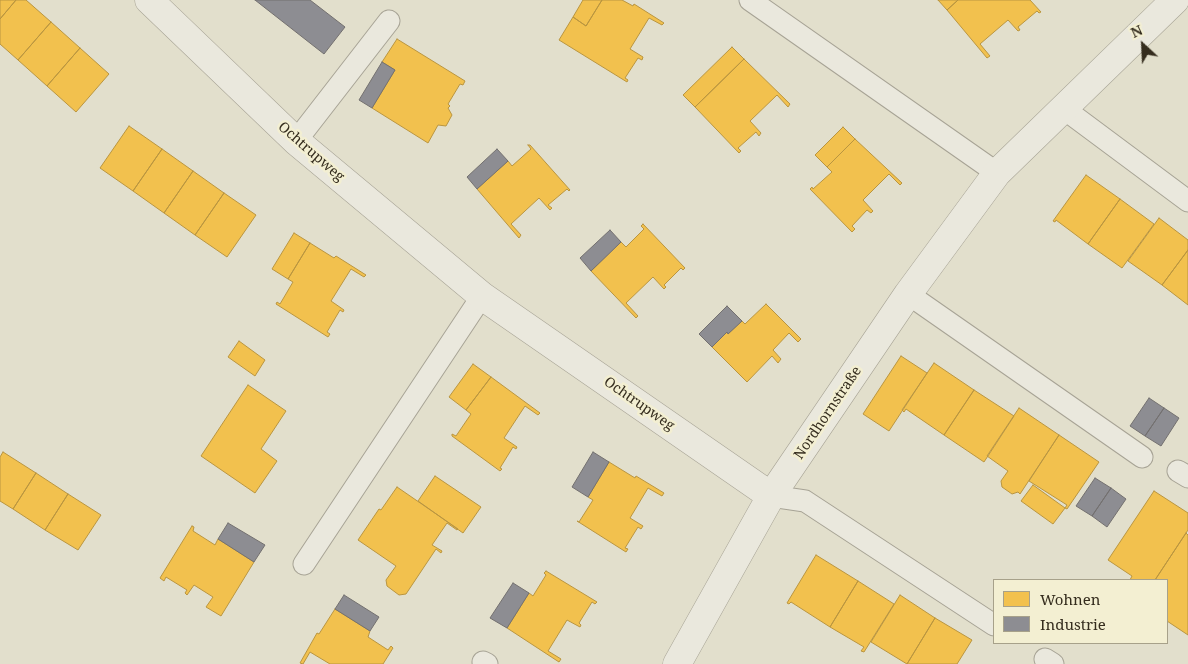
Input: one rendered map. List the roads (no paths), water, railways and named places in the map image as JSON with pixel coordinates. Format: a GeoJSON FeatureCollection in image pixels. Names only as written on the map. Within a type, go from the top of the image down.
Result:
{"type":"FeatureCollection","features":[{"type":"Feature","properties":{"kind":"street","name":"Ochtrupweg"},"geometry":{"type":"LineString","coordinates":[[149,0],[296,141],[482,296],[771,496]]}},
{"type":"Feature","properties":{"kind":"street","name":"Nordhornstraße"},"geometry":{"type":"LineString","coordinates":[[677,664],[771,496],[908,294],[997,172],[1175,0]]}},
{"type":"Feature","properties":{"kind":"lane"},"geometry":{"type":"LineString","coordinates":[[750,0],[997,172]]}},
{"type":"Feature","properties":{"kind":"lane"},"geometry":{"type":"LineString","coordinates":[[296,141],[389,21]]}},
{"type":"Feature","properties":{"kind":"lane"},"geometry":{"type":"LineString","coordinates":[[1063,108],[1188,201]]}},
{"type":"Feature","properties":{"kind":"lane"},"geometry":{"type":"LineString","coordinates":[[908,294],[1142,457]]}},
{"type":"Feature","properties":{"kind":"lane"},"geometry":{"type":"LineString","coordinates":[[304,564],[482,296]]}},
{"type":"Feature","properties":{"kind":"lane"},"geometry":{"type":"LineString","coordinates":[[771,496],[805,501],[993,624]]}}]}
